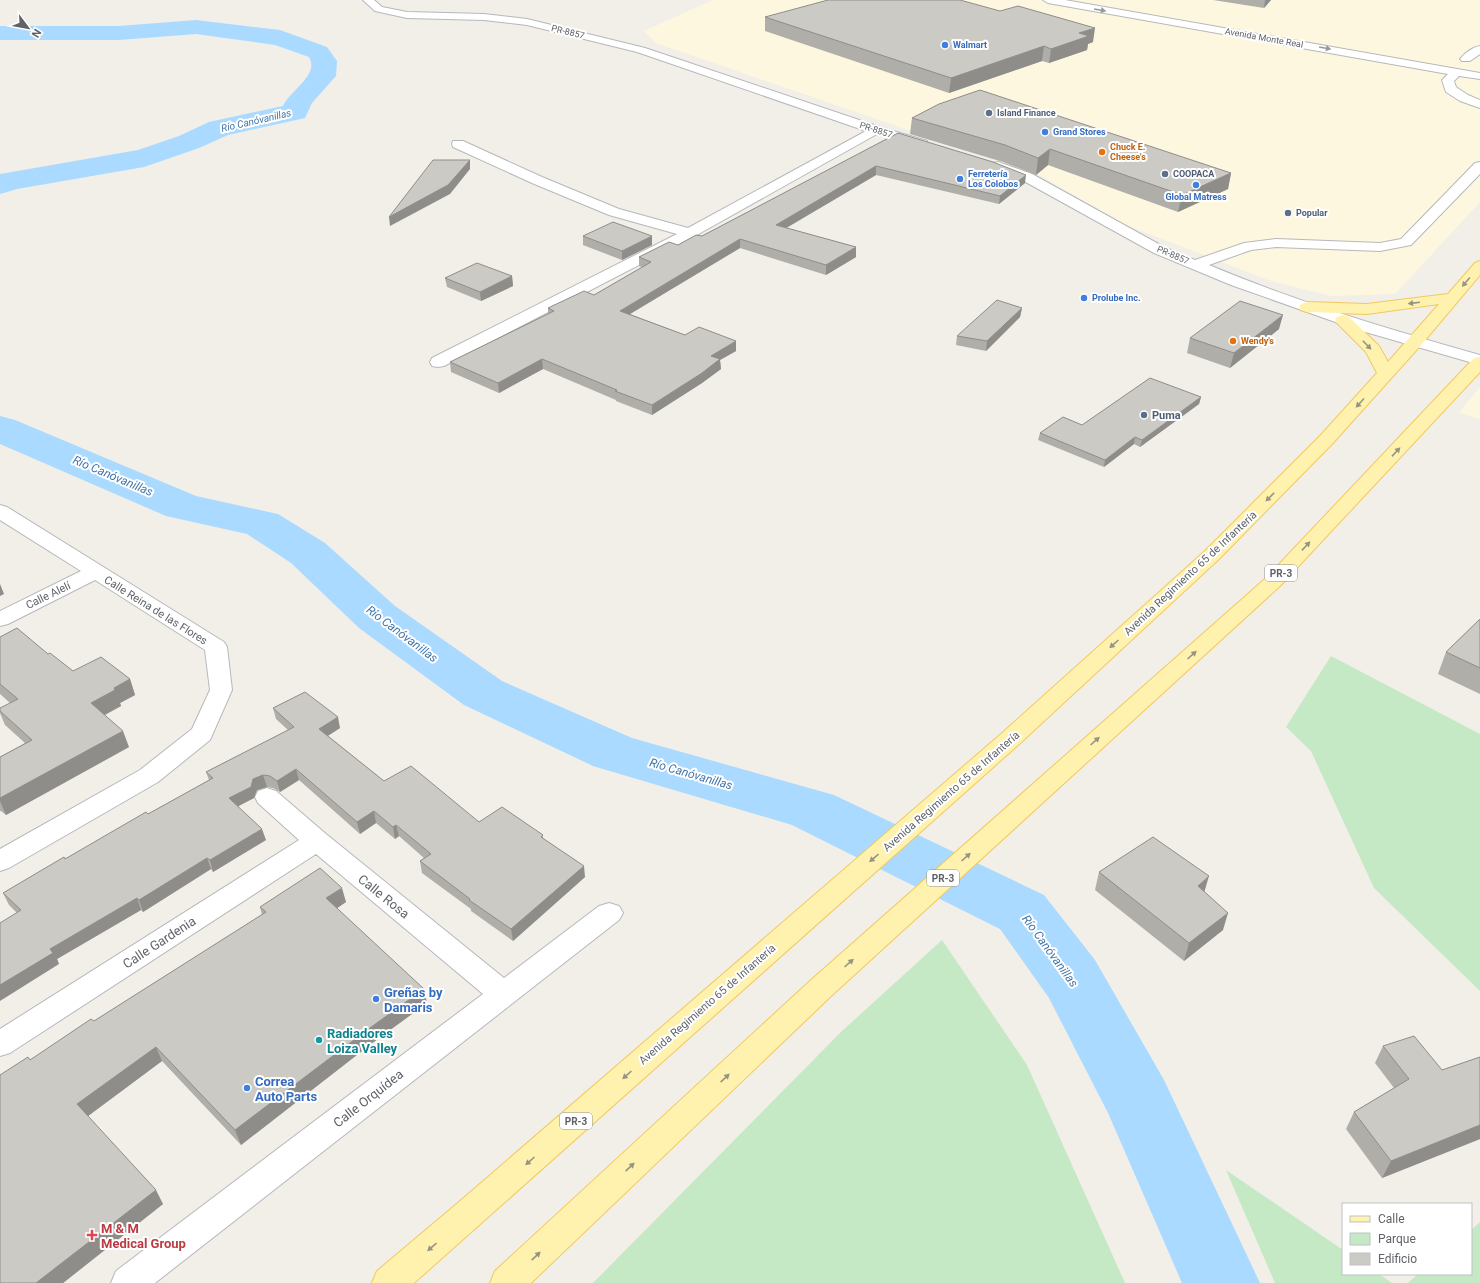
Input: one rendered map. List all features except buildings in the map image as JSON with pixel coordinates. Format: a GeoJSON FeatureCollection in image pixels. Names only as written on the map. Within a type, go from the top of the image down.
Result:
{"type":"FeatureCollection","features":[{"type":"Feature","properties":{"kind":"main road","name":"Avenida Regimiento 65 de Infantería"},"geometry":{"type":"LineString","coordinates":[[390,1283],[1009,740],[1212,555],[1326,440],[1415,342],[1480,266]]}},
{"type":"Feature","properties":{"kind":"main road"},"geometry":{"type":"LineString","coordinates":[[1307,307],[1367,309],[1452,298]]}},
{"type":"Feature","properties":{"kind":"main road"},"geometry":{"type":"LineString","coordinates":[[1343,320],[1373,350],[1386,374]]}},
{"type":"Feature","properties":{"kind":"main road","name":"PR-3"},"geometry":{"type":"LineString","coordinates":[[507,1283],[820,989],[1065,767],[1273,582],[1480,361]]}},
{"type":"Feature","properties":{"kind":"street","name":"PR-8857"},"geometry":{"type":"LineString","coordinates":[[368,0],[379,9],[407,15],[484,17],[527,22],[641,50],[876,130],[937,148]]}},
{"type":"Feature","properties":{"kind":"street","name":"Avenida Monte Real"},"geometry":{"type":"LineString","coordinates":[[1048,0],[1480,76]]}},
{"type":"Feature","properties":{"kind":"street"},"geometry":{"type":"LineString","coordinates":[[1480,49],[1462,59],[1480,62]]}},
{"type":"Feature","properties":{"kind":"street"},"geometry":{"type":"LineString","coordinates":[[1456,72],[1448,80],[1450,89],[1464,98],[1480,104]]}},
{"type":"Feature","properties":{"kind":"street"},"geometry":{"type":"LineString","coordinates":[[438,362],[690,233],[876,130]]}},
{"type":"Feature","properties":{"kind":"street"},"geometry":{"type":"LineString","coordinates":[[458,144],[537,180],[614,212],[690,233]]}},
{"type":"Feature","properties":{"kind":"street","name":"PR-8857"},"geometry":{"type":"LineString","coordinates":[[982,161],[1027,176],[1159,250],[1236,282],[1343,320],[1480,361]]}},
{"type":"Feature","properties":{"kind":"street"},"geometry":{"type":"LineString","coordinates":[[1195,265],[1249,246],[1256,245],[1276,243],[1380,247],[1406,242],[1480,166]]}},
{"type":"Feature","properties":{"kind":"street","name":"Calle Reina de las Flores"},"geometry":{"type":"LineString","coordinates":[[0,511],[216,647],[221,690],[202,734],[149,776],[0,861]]}},
{"type":"Feature","properties":{"kind":"street","name":"Calle Alelí"},"geometry":{"type":"LineString","coordinates":[[0,619],[95,572]]}},
{"type":"Feature","properties":{"kind":"street","name":"Calle Rosa"},"geometry":{"type":"LineString","coordinates":[[267,797],[317,841],[503,994]]}},
{"type":"Feature","properties":{"kind":"street","name":"Calle Gardenia"},"geometry":{"type":"LineString","coordinates":[[0,1044],[317,841]]}},
{"type":"Feature","properties":{"kind":"street","name":"Calle Orquídea"},"geometry":{"type":"LineString","coordinates":[[128,1283],[609,913]]}},
{"type":"Feature","properties":{"kind":"shaded area"},"geometry":{"type":"Polygon","coordinates":[[[713,0],[1480,0],[1480,202],[1395,294],[1331,296],[1271,281],[1126,225],[1039,175],[656,43],[644,31],[713,0]]]}},
{"type":"Feature","properties":{"kind":"shaded area"},"geometry":{"type":"Polygon","coordinates":[[[1480,387],[1480,419],[1459,413],[1480,387]]]}},
{"type":"Feature","properties":{"kind":"green space"},"geometry":{"type":"Polygon","coordinates":[[[1331,656],[1480,734],[1480,991],[1374,888],[1311,751],[1286,727],[1331,656]]]}},
{"type":"Feature","properties":{"kind":"green space"},"geometry":{"type":"Polygon","coordinates":[[[942,940],[1027,1065],[1125,1283],[593,1283],[842,1031],[942,940]]]}},
{"type":"Feature","properties":{"kind":"green space"},"geometry":{"type":"Polygon","coordinates":[[[1226,1170],[1342,1249],[1342,1275],[1380,1275],[1392,1283],[1275,1283],[1226,1170]]]}},
{"type":"Feature","properties":{"kind":"green space"},"geometry":{"type":"Polygon","coordinates":[[[1480,1222],[1480,1283],[1408,1283],[1417,1275],[1472,1275],[1472,1229],[1480,1222]]]}},
{"type":"Feature","properties":{"kind":"waterway","name":"Río Canóvanillas"},"geometry":{"type":"LineString","coordinates":[[0,33],[119,33],[196,27],[280,38],[318,52],[324,61],[323,76],[299,101],[295,112],[219,128],[189,142],[144,158],[8,181],[0,185]]}},
{"type":"Feature","properties":{"kind":"waterway","name":"Río Canóvanillas"},"geometry":{"type":"LineString","coordinates":[[0,429],[182,506],[262,524],[308,553],[377,617],[483,693],[613,752],[813,810],[1022,912],[1072,979],[1139,1102],[1221,1283]]}},
{"type":"Feature","properties":{"kind":"place","name":"Walmart"},"geometry":{"type":"Point","coordinates":[945,45]}},
{"type":"Feature","properties":{"kind":"place","name":"Island Finance"},"geometry":{"type":"Point","coordinates":[989,113]}},
{"type":"Feature","properties":{"kind":"place","name":"Grand Stores"},"geometry":{"type":"Point","coordinates":[1045,132]}},
{"type":"Feature","properties":{"kind":"place","name":"Chuck E. Cheese's"},"geometry":{"type":"Point","coordinates":[1102,152]}},
{"type":"Feature","properties":{"kind":"place","name":"COOPACA"},"geometry":{"type":"Point","coordinates":[1165,174]}},
{"type":"Feature","properties":{"kind":"place","name":"Ferretería Los Colobos"},"geometry":{"type":"Point","coordinates":[960,179]}},
{"type":"Feature","properties":{"kind":"place","name":"Global Matress"},"geometry":{"type":"Point","coordinates":[1196,185]}},
{"type":"Feature","properties":{"kind":"place","name":"Popular"},"geometry":{"type":"Point","coordinates":[1288,213]}},
{"type":"Feature","properties":{"kind":"place","name":"Prolube Inc."},"geometry":{"type":"Point","coordinates":[1084,298]}},
{"type":"Feature","properties":{"kind":"place","name":"Wendy's"},"geometry":{"type":"Point","coordinates":[1233,341]}},
{"type":"Feature","properties":{"kind":"place","name":"Puma"},"geometry":{"type":"Point","coordinates":[1144,415]}},
{"type":"Feature","properties":{"kind":"place","name":"Greñas by Damaris"},"geometry":{"type":"Point","coordinates":[376,999]}},
{"type":"Feature","properties":{"kind":"place","name":"Radiadores Loiza Valley"},"geometry":{"type":"Point","coordinates":[319,1040]}},
{"type":"Feature","properties":{"kind":"place","name":"Correa Auto Parts"},"geometry":{"type":"Point","coordinates":[247,1088]}},
{"type":"Feature","properties":{"kind":"place","name":"M & M Medical Group"},"geometry":{"type":"Point","coordinates":[92,1235]}}]}
